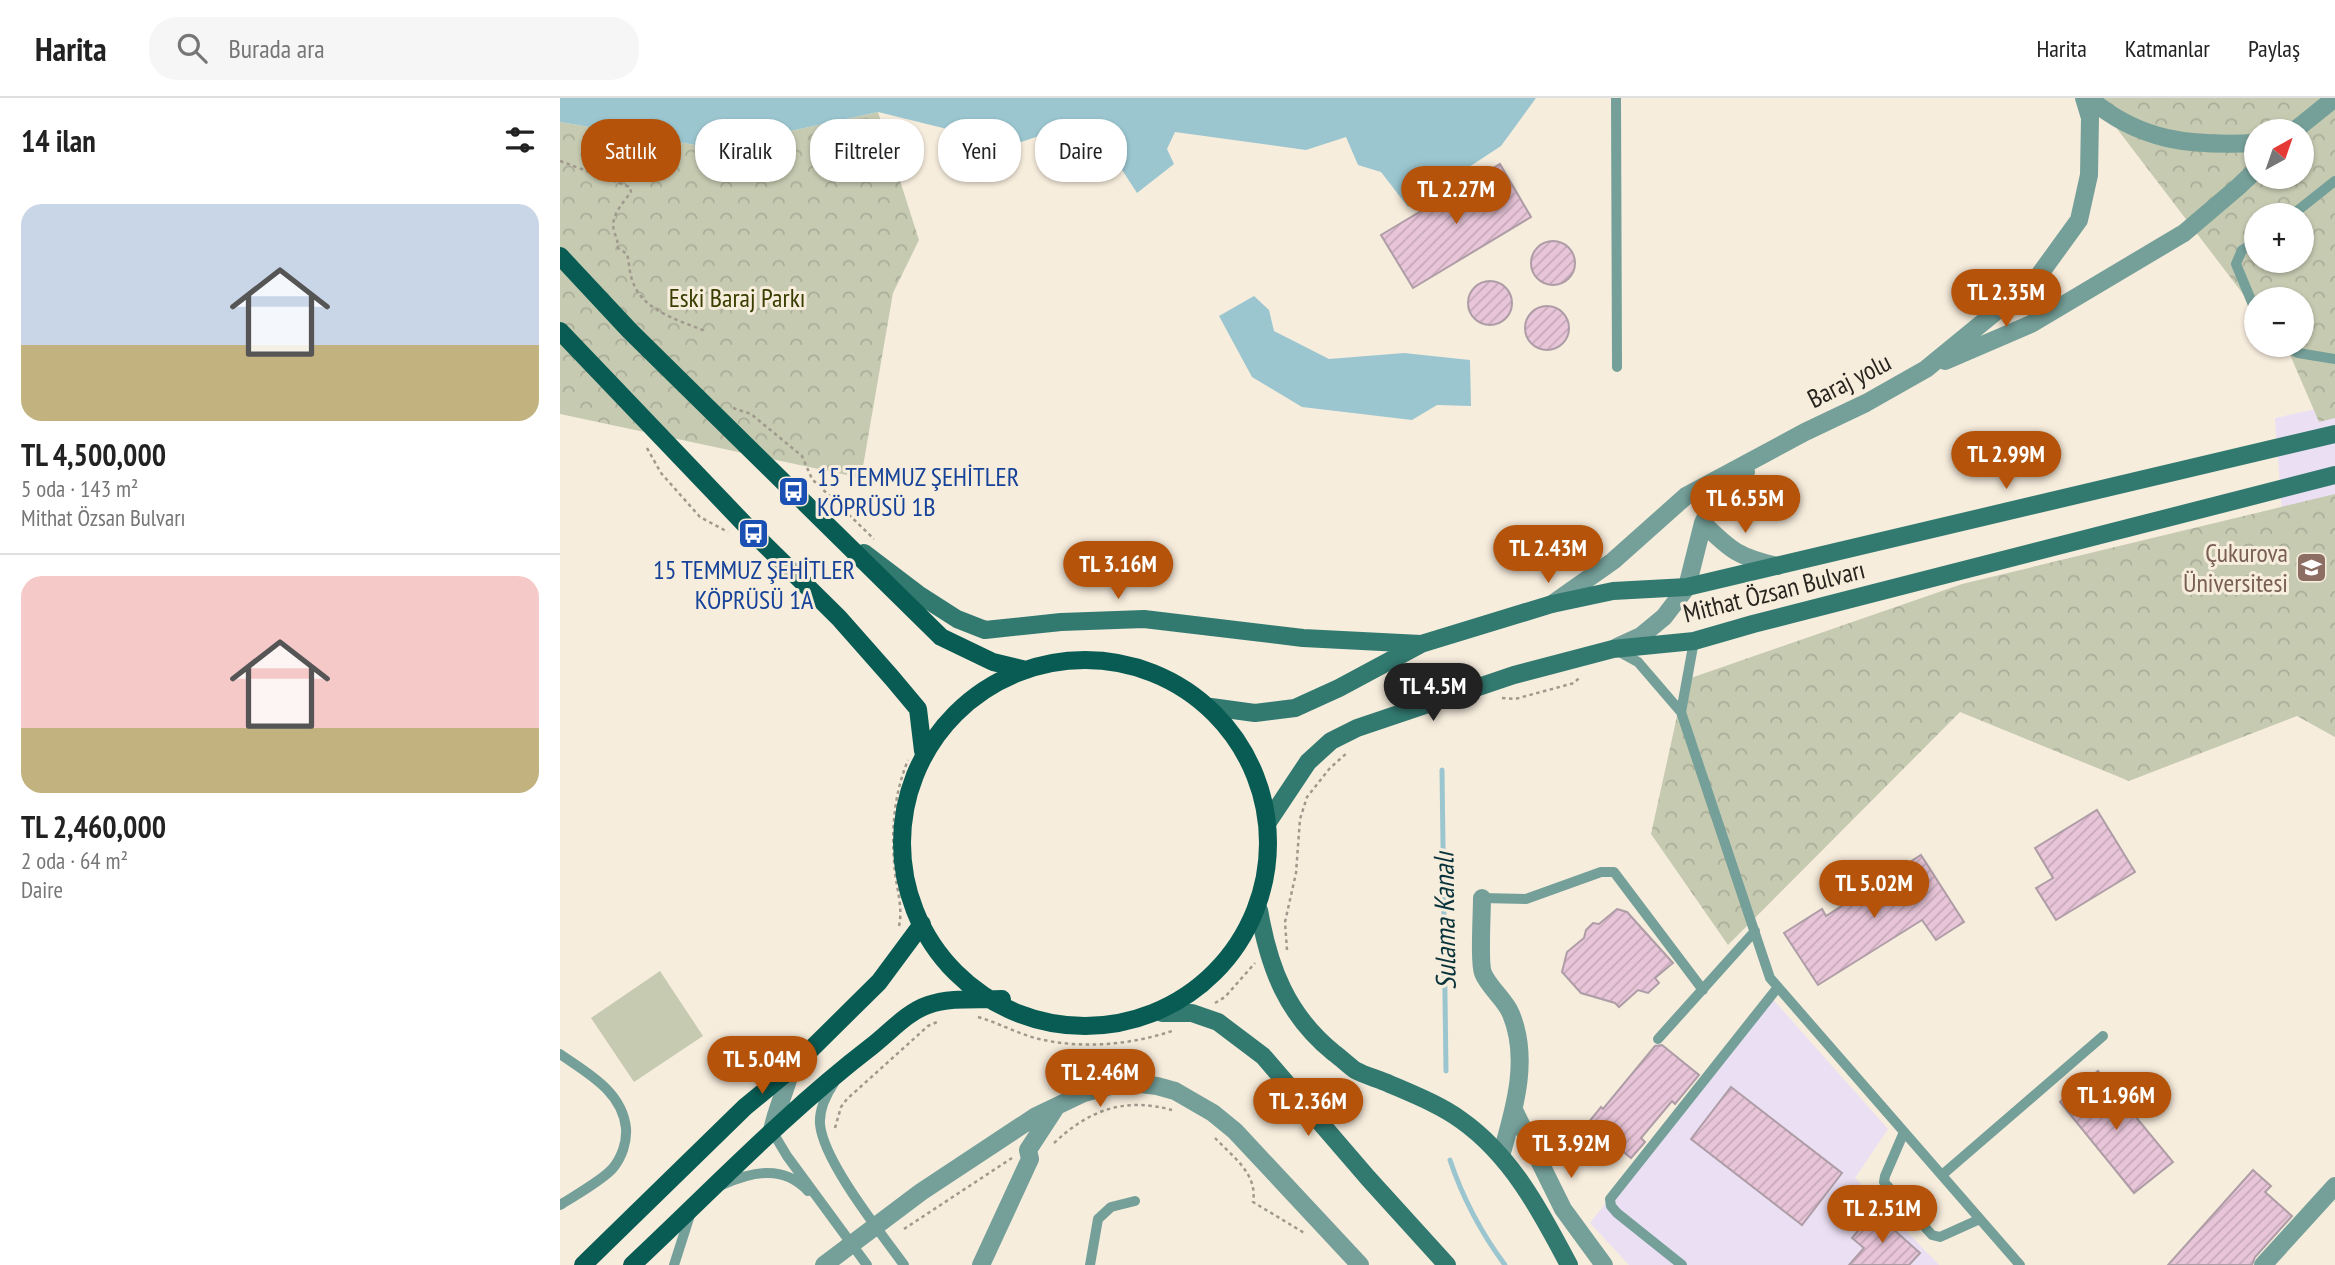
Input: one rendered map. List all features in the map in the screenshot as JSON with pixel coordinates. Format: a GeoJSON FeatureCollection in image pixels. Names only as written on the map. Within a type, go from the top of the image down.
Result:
{"type":"FeatureCollection","features":[{"type":"Feature","properties":{"kind":"main road"},"geometry":{"type":"LineString","coordinates":[[560,257],[630,331],[941,637],[993,662],[1026,670]]}},
{"type":"Feature","properties":{"kind":"main road"},"geometry":{"type":"LineString","coordinates":[[560,331],[754,534],[839,618],[918,709],[916,753],[906,783],[900,821],[899,858],[922,924],[951,967],[1002,999],[1050,1022],[1083,1028],[1112,1026],[1162,1013],[1192,1013],[1218,1022],[1263,1056],[1447,1265]]}},
{"type":"Feature","properties":{"kind":"main road","name":"Mithat Özsan Bulvarı"},"geometry":{"type":"LineString","coordinates":[[1421,644],[1552,604],[1614,591],[1687,587],[2335,434]]}},
{"type":"Feature","properties":{"kind":"main road","name":"Mithat Özsan Bulvarı"},"geometry":{"type":"LineString","coordinates":[[1268,822],[1308,762],[1331,741],[1357,727],[1514,675],[1613,649],[1694,641],[2335,475]]}},
{"type":"Feature","properties":{"kind":"main road"},"geometry":{"type":"LineString","coordinates":[[831,528],[918,594],[957,619],[985,630],[1061,622],[1144,619],[1303,638],[1421,644]]}},
{"type":"Feature","properties":{"kind":"main road"},"geometry":{"type":"LineString","coordinates":[[916,753],[985,691],[1026,670],[1051,662],[1105,663],[1143,669],[1211,707],[1255,713],[1295,708],[1421,644]]}},
{"type":"Feature","properties":{"kind":"main road"},"geometry":{"type":"LineString","coordinates":[[1162,1013],[1208,980],[1245,935],[1259,910],[1269,864],[1268,822],[1259,793],[1241,750],[1211,707]]}},
{"type":"Feature","properties":{"kind":"main road"},"geometry":{"type":"LineString","coordinates":[[1259,910],[1266,948],[1281,988],[1297,1017],[1319,1041],[1354,1069],[1405,1090],[1461,1120],[1501,1156],[1541,1210],[1569,1265]]}},
{"type":"Feature","properties":{"kind":"main road"},"geometry":{"type":"LineString","coordinates":[[583,1265],[745,1107],[791,1069],[879,982],[922,924]]}},
{"type":"Feature","properties":{"kind":"main road"},"geometry":{"type":"LineString","coordinates":[[632,1265],[772,1131],[849,1063],[911,1015],[927,1005],[951,1000],[1002,999]]}},
{"type":"Feature","properties":{"kind":"street"},"geometry":{"type":"LineString","coordinates":[[2086,98],[2126,125],[2169,140],[2244,143]]}},
{"type":"Feature","properties":{"kind":"street","name":"Baraj yolu"},"geometry":{"type":"LineString","coordinates":[[1552,604],[1613,561],[1686,496],[1866,404],[1926,369],[2037,278],[2079,220],[2090,175],[2090,118],[2086,98]]}},
{"type":"Feature","properties":{"kind":"street"},"geometry":{"type":"LineString","coordinates":[[2309,119],[2335,98]]}},
{"type":"Feature","properties":{"kind":"street"},"geometry":{"type":"LineString","coordinates":[[1926,369],[2031,324],[2184,233],[2244,181]]}},
{"type":"Feature","properties":{"kind":"street"},"geometry":{"type":"LineString","coordinates":[[1613,649],[1641,636],[1664,617],[1687,587],[1703,523],[1713,502],[1764,455]]}},
{"type":"Feature","properties":{"kind":"street"},"geometry":{"type":"LineString","coordinates":[[1703,523],[1723,543],[1746,558],[1777,566]]}},
{"type":"Feature","properties":{"kind":"street"},"geometry":{"type":"LineString","coordinates":[[1482,898],[1483,973],[1510,1012],[1521,1068],[1514,1110],[1501,1156]]}},
{"type":"Feature","properties":{"kind":"street"},"geometry":{"type":"LineString","coordinates":[[772,1131],[791,1069]]}},
{"type":"Feature","properties":{"kind":"street"},"geometry":{"type":"LineString","coordinates":[[824,1265],[921,1192],[1036,1116],[1084,1093],[1125,1083],[1175,1091],[1213,1113],[1235,1131],[1360,1265]]}},
{"type":"Feature","properties":{"kind":"street"},"geometry":{"type":"LineString","coordinates":[[981,1265],[1030,1159],[1028,1150],[1056,1107]]}},
{"type":"Feature","properties":{"kind":"street"},"geometry":{"type":"LineString","coordinates":[[1514,1110],[1563,1209],[1604,1265]]}},
{"type":"Feature","properties":{"kind":"street"},"geometry":{"type":"LineString","coordinates":[[2263,1265],[2335,1185]]}},
{"type":"Feature","properties":{"kind":"lane"},"geometry":{"type":"LineString","coordinates":[[1616,98],[1617,367]]}},
{"type":"Feature","properties":{"kind":"lane"},"geometry":{"type":"LineString","coordinates":[[2307,203],[2335,181]]}},
{"type":"Feature","properties":{"kind":"lane"},"geometry":{"type":"LineString","coordinates":[[2244,249],[2236,264],[2246,287]]}},
{"type":"Feature","properties":{"kind":"lane"},"geometry":{"type":"LineString","coordinates":[[2314,356],[2335,359]]}},
{"type":"Feature","properties":{"kind":"lane"},"geometry":{"type":"LineString","coordinates":[[1681,712],[1694,641]]}},
{"type":"Feature","properties":{"kind":"lane"},"geometry":{"type":"LineString","coordinates":[[1613,649],[1638,662],[1681,712],[1770,978],[2020,1265]]}},
{"type":"Feature","properties":{"kind":"lane"},"geometry":{"type":"LineString","coordinates":[[1482,898],[1526,899],[1601,872],[1614,872],[1703,990]]}},
{"type":"Feature","properties":{"kind":"lane"},"geometry":{"type":"LineString","coordinates":[[1658,1038],[1755,931]]}},
{"type":"Feature","properties":{"kind":"lane"},"geometry":{"type":"LineString","coordinates":[[1682,1265],[1618,1213],[1611,1206],[1610,1199],[1778,987]]}},
{"type":"Feature","properties":{"kind":"lane"},"geometry":{"type":"LineString","coordinates":[[1942,1175],[2103,1036]]}},
{"type":"Feature","properties":{"kind":"lane"},"geometry":{"type":"LineString","coordinates":[[560,1054],[615,1096],[625,1116],[626,1136],[623,1152],[612,1169],[560,1205]]}},
{"type":"Feature","properties":{"kind":"lane"},"geometry":{"type":"LineString","coordinates":[[849,1063],[829,1091],[821,1110],[820,1125],[830,1155],[904,1265]]}},
{"type":"Feature","properties":{"kind":"lane"},"geometry":{"type":"LineString","coordinates":[[772,1131],[787,1156],[867,1265]]}},
{"type":"Feature","properties":{"kind":"lane"},"geometry":{"type":"LineString","coordinates":[[1904,1132],[1884,1182],[1932,1235],[1940,1237],[1980,1219]]}},
{"type":"Feature","properties":{"kind":"lane"},"geometry":{"type":"LineString","coordinates":[[713,1189],[741,1177],[765,1171],[786,1176],[803,1186],[829,1215]]}},
{"type":"Feature","properties":{"kind":"lane"},"geometry":{"type":"LineString","coordinates":[[1090,1265],[1098,1219],[1111,1207],[1135,1201]]}},
{"type":"Feature","properties":{"kind":"lane"},"geometry":{"type":"LineString","coordinates":[[674,1265],[692,1209]]}},
{"type":"Feature","properties":{"kind":"path"},"geometry":{"type":"LineString","coordinates":[[560,161],[630,187],[631,192],[615,214],[613,230],[618,239],[618,248],[627,254],[631,277],[637,290],[654,309],[705,331]]}},
{"type":"Feature","properties":{"kind":"path"},"geometry":{"type":"LineString","coordinates":[[729,407],[751,414],[802,456],[812,479],[876,541]]}},
{"type":"Feature","properties":{"kind":"path"},"geometry":{"type":"LineString","coordinates":[[645,443],[661,473],[700,517],[730,533]]}},
{"type":"Feature","properties":{"kind":"path"},"geometry":{"type":"LineString","coordinates":[[1494,697],[1515,699],[1574,683],[1584,674]]}},
{"type":"Feature","properties":{"kind":"path"},"geometry":{"type":"LineString","coordinates":[[1287,951],[1285,922],[1296,873],[1300,819],[1307,797],[1330,768],[1349,751]]}},
{"type":"Feature","properties":{"kind":"path"},"geometry":{"type":"LineString","coordinates":[[899,928],[902,916],[895,873],[893,818],[898,783],[916,753]]}},
{"type":"Feature","properties":{"kind":"path"},"geometry":{"type":"LineString","coordinates":[[1199,1015],[1225,996],[1285,922]]}},
{"type":"Feature","properties":{"kind":"path"},"geometry":{"type":"LineString","coordinates":[[974,1016],[998,1022],[1037,1038],[1061,1042],[1108,1045],[1173,1030]]}},
{"type":"Feature","properties":{"kind":"path"},"geometry":{"type":"LineString","coordinates":[[830,1155],[836,1120],[847,1099],[928,1026],[939,1021]]}},
{"type":"Feature","properties":{"kind":"path"},"geometry":{"type":"LineString","coordinates":[[1054,1143],[1077,1122],[1114,1108],[1137,1104],[1178,1112]]}},
{"type":"Feature","properties":{"kind":"path"},"geometry":{"type":"LineString","coordinates":[[1214,1137],[1254,1183],[1253,1202],[1300,1232]]}},
{"type":"Feature","properties":{"kind":"path"},"geometry":{"type":"LineString","coordinates":[[904,1229],[1017,1154]]}},
{"type":"Feature","properties":{"kind":"shaded area","name":"Çukurova Üniversitesi"},"geometry":{"type":"Polygon","coordinates":[[[2335,405],[2335,737],[2297,716],[2275,418],[2335,405]]]}},
{"type":"Feature","properties":{"kind":"shaded area"},"geometry":{"type":"Polygon","coordinates":[[[1770,996],[1888,1129],[1855,1178],[1939,1265],[1629,1265],[1590,1223],[1770,996]]]}},
{"type":"Feature","properties":{"kind":"green space"},"geometry":{"type":"Polygon","coordinates":[[[2097,98],[2335,98],[2335,418],[2319,422],[2291,357],[2314,357],[2314,287],[2244,287],[2244,295],[2102,109],[2097,98]]]}},
{"type":"Feature","properties":{"kind":"green space","name":"Eski Baraj Parkı"},"geometry":{"type":"Polygon","coordinates":[[[878,112],[880,119],[846,119],[878,112]]]}},
{"type":"Feature","properties":{"kind":"green space","name":"Eski Baraj Parkı"},"geometry":{"type":"Polygon","coordinates":[[[560,122],[581,126],[581,182],[681,182],[681,143],[695,145],[695,182],[796,182],[796,130],[810,127],[810,182],[900,182],[919,240],[893,293],[861,478],[560,414],[560,122]]]}},
{"type":"Feature","properties":{"kind":"green space"},"geometry":{"type":"Polygon","coordinates":[[[2335,494],[2335,737],[2297,716],[2129,781],[1960,712],[1728,945],[1651,834],[1685,680],[1962,584],[2335,494]]]}},
{"type":"Feature","properties":{"kind":"green space"},"geometry":{"type":"Polygon","coordinates":[[[660,971],[703,1036],[634,1082],[591,1018],[660,971]]]}},
{"type":"Feature","properties":{"kind":"water"},"geometry":{"type":"Polygon","coordinates":[[[560,98],[1536,98],[1501,146],[1408,207],[1381,172],[1358,165],[1346,137],[1306,150],[1175,132],[1167,149],[1174,164],[1137,193],[1127,178],[1127,119],[1035,119],[1035,137],[1021,142],[1021,119],[938,119],[938,127],[924,123],[924,119],[906,119],[878,112],[846,119],[810,119],[810,127],[796,130],[796,119],[695,119],[695,145],[681,143],[681,119],[581,119],[581,126],[560,122],[560,98]]]}},
{"type":"Feature","properties":{"kind":"water"},"geometry":{"type":"Polygon","coordinates":[[[1254,296],[1269,310],[1274,331],[1329,359],[1404,353],[1470,360],[1471,406],[1437,405],[1412,420],[1302,407],[1252,377],[1219,316],[1254,296]]]}},
{"type":"Feature","properties":{"kind":"building"},"geometry":{"type":"Polygon","coordinates":[[[1500,164],[1531,217],[1413,288],[1381,235],[1500,164]]]}},
{"type":"Feature","properties":{"kind":"building"},"geometry":{"type":"Polygon","coordinates":[[[1553,241],[1569,247],[1575,263],[1569,279],[1553,285],[1537,279],[1531,263],[1537,247],[1553,241]]]}},
{"type":"Feature","properties":{"kind":"building"},"geometry":{"type":"Polygon","coordinates":[[[1490,281],[1506,287],[1512,303],[1506,319],[1490,325],[1474,319],[1468,303],[1474,287],[1490,281]]]}},
{"type":"Feature","properties":{"kind":"building"},"geometry":{"type":"Polygon","coordinates":[[[1547,306],[1563,312],[1569,328],[1563,344],[1547,350],[1531,344],[1525,328],[1531,312],[1547,306]]]}},
{"type":"Feature","properties":{"kind":"building"},"geometry":{"type":"Polygon","coordinates":[[[2097,810],[2135,872],[2056,920],[2036,888],[2053,878],[2035,848],[2097,810]]]}},
{"type":"Feature","properties":{"kind":"building"},"geometry":{"type":"Polygon","coordinates":[[[1921,855],[1964,922],[1936,940],[1922,920],[1818,985],[1784,933],[1822,909],[1826,916],[1921,855]]]}},
{"type":"Feature","properties":{"kind":"building"},"geometry":{"type":"Polygon","coordinates":[[[1617,909],[1627,912],[1673,963],[1655,978],[1659,983],[1648,993],[1638,990],[1619,1007],[1615,1003],[1581,993],[1562,972],[1567,952],[1584,938],[1586,930],[1593,923],[1599,924],[1617,909]]]}},
{"type":"Feature","properties":{"kind":"building"},"geometry":{"type":"Polygon","coordinates":[[[1662,1045],[1699,1075],[1675,1104],[1672,1101],[1641,1138],[1645,1142],[1631,1158],[1588,1123],[1601,1107],[1603,1109],[1655,1046],[1662,1045]]]}},
{"type":"Feature","properties":{"kind":"building"},"geometry":{"type":"Polygon","coordinates":[[[2098,1071],[2173,1162],[2134,1193],[2060,1102],[2098,1071]]]}},
{"type":"Feature","properties":{"kind":"building"},"geometry":{"type":"Polygon","coordinates":[[[1731,1087],[1842,1173],[1802,1225],[1691,1139],[1731,1087]]]}},
{"type":"Feature","properties":{"kind":"building"},"geometry":{"type":"Polygon","coordinates":[[[2253,1170],[2271,1186],[2265,1192],[2292,1216],[2255,1257],[2252,1265],[2168,1265],[2253,1170]]]}},
{"type":"Feature","properties":{"kind":"building"},"geometry":{"type":"Polygon","coordinates":[[[1874,1212],[1920,1253],[1909,1265],[1849,1265],[1864,1248],[1852,1238],[1874,1212]]]}},
{"type":"Feature","properties":{"kind":"waterway","name":"Sulama Kanalı"},"geometry":{"type":"LineString","coordinates":[[1442,770],[1446,1071]]}},
{"type":"Feature","properties":{"kind":"waterway","name":"Sulama Kanalı"},"geometry":{"type":"LineString","coordinates":[[1450,1160],[1473,1214],[1505,1265]]}},
{"type":"Feature","properties":{"kind":"place","name":"15 TEMMUZ ŞEHİTLER KÖPRÜSÜ 1B"},"geometry":{"type":"Point","coordinates":[794,491]}},
{"type":"Feature","properties":{"kind":"place","name":"15 TEMMUZ ŞEHİTLER KÖPRÜSÜ 1A"},"geometry":{"type":"Point","coordinates":[754,534]}},
{"type":"Feature","properties":{"kind":"place","name":"Çukurova Üniversitesi"},"geometry":{"type":"Point","coordinates":[2311,567]}}]}
